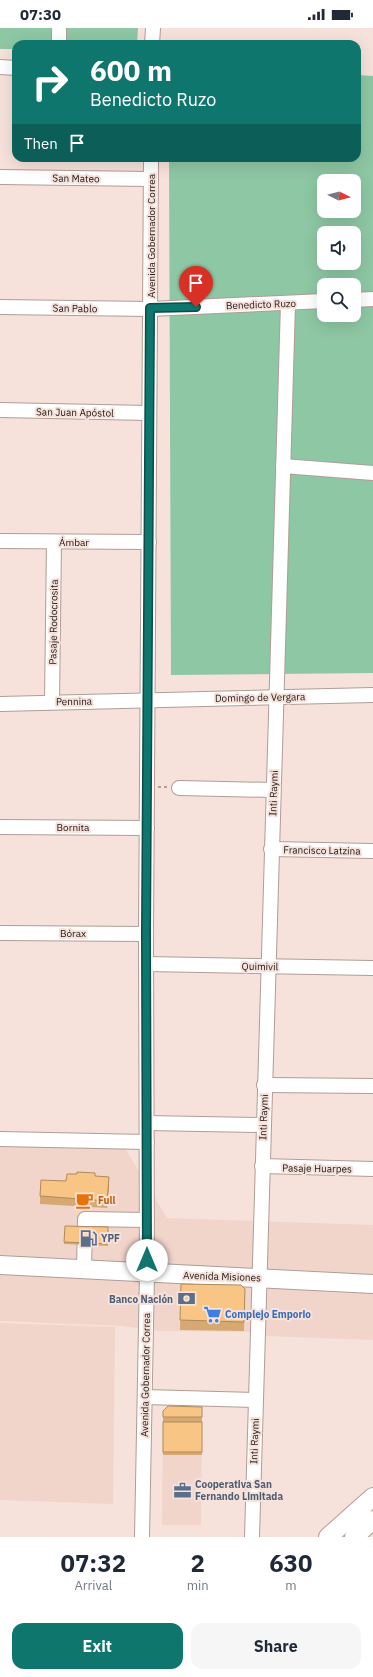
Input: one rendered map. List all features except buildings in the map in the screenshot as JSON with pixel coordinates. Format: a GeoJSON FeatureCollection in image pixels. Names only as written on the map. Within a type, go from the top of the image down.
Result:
{"type":"FeatureCollection","features":[{"type":"Feature","properties":{"kind":"main road","name":"Avenida Misiones"},"geometry":{"type":"LineString","coordinates":[[0,1265],[373,1284]]}},
{"type":"Feature","properties":{"kind":"main road"},"geometry":{"type":"LineString","coordinates":[[328,1537],[373,1497]]}},
{"type":"Feature","properties":{"kind":"main road"},"geometry":{"type":"LineString","coordinates":[[354,1537],[373,1520]]}},
{"type":"Feature","properties":{"kind":"street"},"geometry":{"type":"LineString","coordinates":[[59,28],[59,40]]}},
{"type":"Feature","properties":{"kind":"street"},"geometry":{"type":"LineString","coordinates":[[152,40],[153,28]]}},
{"type":"Feature","properties":{"kind":"street"},"geometry":{"type":"LineString","coordinates":[[0,67],[12,68]]}},
{"type":"Feature","properties":{"kind":"street","name":"Avenida Gobernador Correa"},"geometry":{"type":"LineString","coordinates":[[142,1537],[147,1273],[146,934],[151,162]]}},
{"type":"Feature","properties":{"kind":"street","name":"San Mateo"},"geometry":{"type":"LineString","coordinates":[[0,177],[151,179]]}},
{"type":"Feature","properties":{"kind":"street"},"geometry":{"type":"LineString","coordinates":[[361,300],[373,300]]}},
{"type":"Feature","properties":{"kind":"street","name":"Benedicto Ruzo"},"geometry":{"type":"LineString","coordinates":[[150,308],[317,302]]}},
{"type":"Feature","properties":{"kind":"street","name":"Inti Raymi"},"geometry":{"type":"LineString","coordinates":[[252,1537],[275,697],[288,303]]}},
{"type":"Feature","properties":{"kind":"street","name":"San Pablo"},"geometry":{"type":"LineString","coordinates":[[0,307],[150,308]]}},
{"type":"Feature","properties":{"kind":"street","name":"San Juan Apóstol"},"geometry":{"type":"LineString","coordinates":[[0,410],[150,413]]}},
{"type":"Feature","properties":{"kind":"street"},"geometry":{"type":"LineString","coordinates":[[283,466],[373,473]]}},
{"type":"Feature","properties":{"kind":"street","name":"Ámbar"},"geometry":{"type":"LineString","coordinates":[[0,541],[149,542]]}},
{"type":"Feature","properties":{"kind":"street","name":"Pasaje Rodocrosita"},"geometry":{"type":"LineString","coordinates":[[52,702],[54,542]]}},
{"type":"Feature","properties":{"kind":"street","name":"Domingo de Vergara"},"geometry":{"type":"LineString","coordinates":[[148,699],[373,695]]}},
{"type":"Feature","properties":{"kind":"street","name":"Pennina"},"geometry":{"type":"LineString","coordinates":[[0,704],[148,699]]}},
{"type":"Feature","properties":{"kind":"street"},"geometry":{"type":"LineString","coordinates":[[179,788],[273,790]]}},
{"type":"Feature","properties":{"kind":"street","name":"Bornita"},"geometry":{"type":"LineString","coordinates":[[0,827],[147,828]]}},
{"type":"Feature","properties":{"kind":"street","name":"Francisco Latzina"},"geometry":{"type":"LineString","coordinates":[[271,849],[373,851]]}},
{"type":"Feature","properties":{"kind":"street","name":"Bórax"},"geometry":{"type":"LineString","coordinates":[[0,933],[146,934]]}},
{"type":"Feature","properties":{"kind":"street","name":"Quimivil"},"geometry":{"type":"LineString","coordinates":[[146,964],[373,968]]}},
{"type":"Feature","properties":{"kind":"street"},"geometry":{"type":"LineString","coordinates":[[264,1085],[373,1086]]}},
{"type":"Feature","properties":{"kind":"street"},"geometry":{"type":"LineString","coordinates":[[147,1123],[263,1125]]}},
{"type":"Feature","properties":{"kind":"street"},"geometry":{"type":"LineString","coordinates":[[0,1139],[147,1142]]}},
{"type":"Feature","properties":{"kind":"street","name":"Pasaje Huarpes"},"geometry":{"type":"LineString","coordinates":[[262,1166],[373,1169]]}},
{"type":"Feature","properties":{"kind":"street"},"geometry":{"type":"LineString","coordinates":[[84,1269],[85,1219],[147,1220]]}},
{"type":"Feature","properties":{"kind":"street"},"geometry":{"type":"LineString","coordinates":[[144,1397],[255,1400]]}},
{"type":"Feature","properties":{"kind":"path"},"geometry":{"type":"LineString","coordinates":[[147,787],[179,788]]}},
{"type":"Feature","properties":{"kind":"shaded area"},"geometry":{"type":"Polygon","coordinates":[[[0,1145],[125,1148],[167,1218],[373,1225],[373,1340],[265,1336],[249,1332],[160,1331],[123,1326],[0,1321],[0,1145]]]}},
{"type":"Feature","properties":{"kind":"shaded area"},"geometry":{"type":"Polygon","coordinates":[[[0,1323],[115,1327],[113,1504],[0,1500],[0,1323]]]}},
{"type":"Feature","properties":{"kind":"shaded area","name":"Cooperativa San Fernando Limitada"},"geometry":{"type":"Polygon","coordinates":[[[168,1414],[202,1414],[201,1525],[162,1525],[163,1418],[168,1414]]]}},
{"type":"Feature","properties":{"kind":"green space"},"geometry":{"type":"Polygon","coordinates":[[[0,28],[138,28],[137,40],[12,40],[12,49],[0,49],[0,28]]]}},
{"type":"Feature","properties":{"kind":"green space"},"geometry":{"type":"Polygon","coordinates":[[[361,75],[373,76],[373,673],[171,675],[169,162],[361,162],[361,75]]]}},
{"type":"Feature","properties":{"kind":"place","name":"Full"},"geometry":{"type":"Point","coordinates":[85,1200]}},
{"type":"Feature","properties":{"kind":"place","name":"YPF"},"geometry":{"type":"Point","coordinates":[88,1238]}},
{"type":"Feature","properties":{"kind":"place","name":"Banco Nación"},"geometry":{"type":"Point","coordinates":[186,1299]}},
{"type":"Feature","properties":{"kind":"place","name":"Complejo Emporio"},"geometry":{"type":"Point","coordinates":[212,1314]}},
{"type":"Feature","properties":{"kind":"place","name":"Cooperativa San Fernando Limitada"},"geometry":{"type":"Point","coordinates":[182,1490]}},
{"type":"Feature","properties":{"kind":"route"},"geometry":{"type":"LineString","coordinates":[[147,1260],[146,934],[150,308],[196,307]]}}]}
